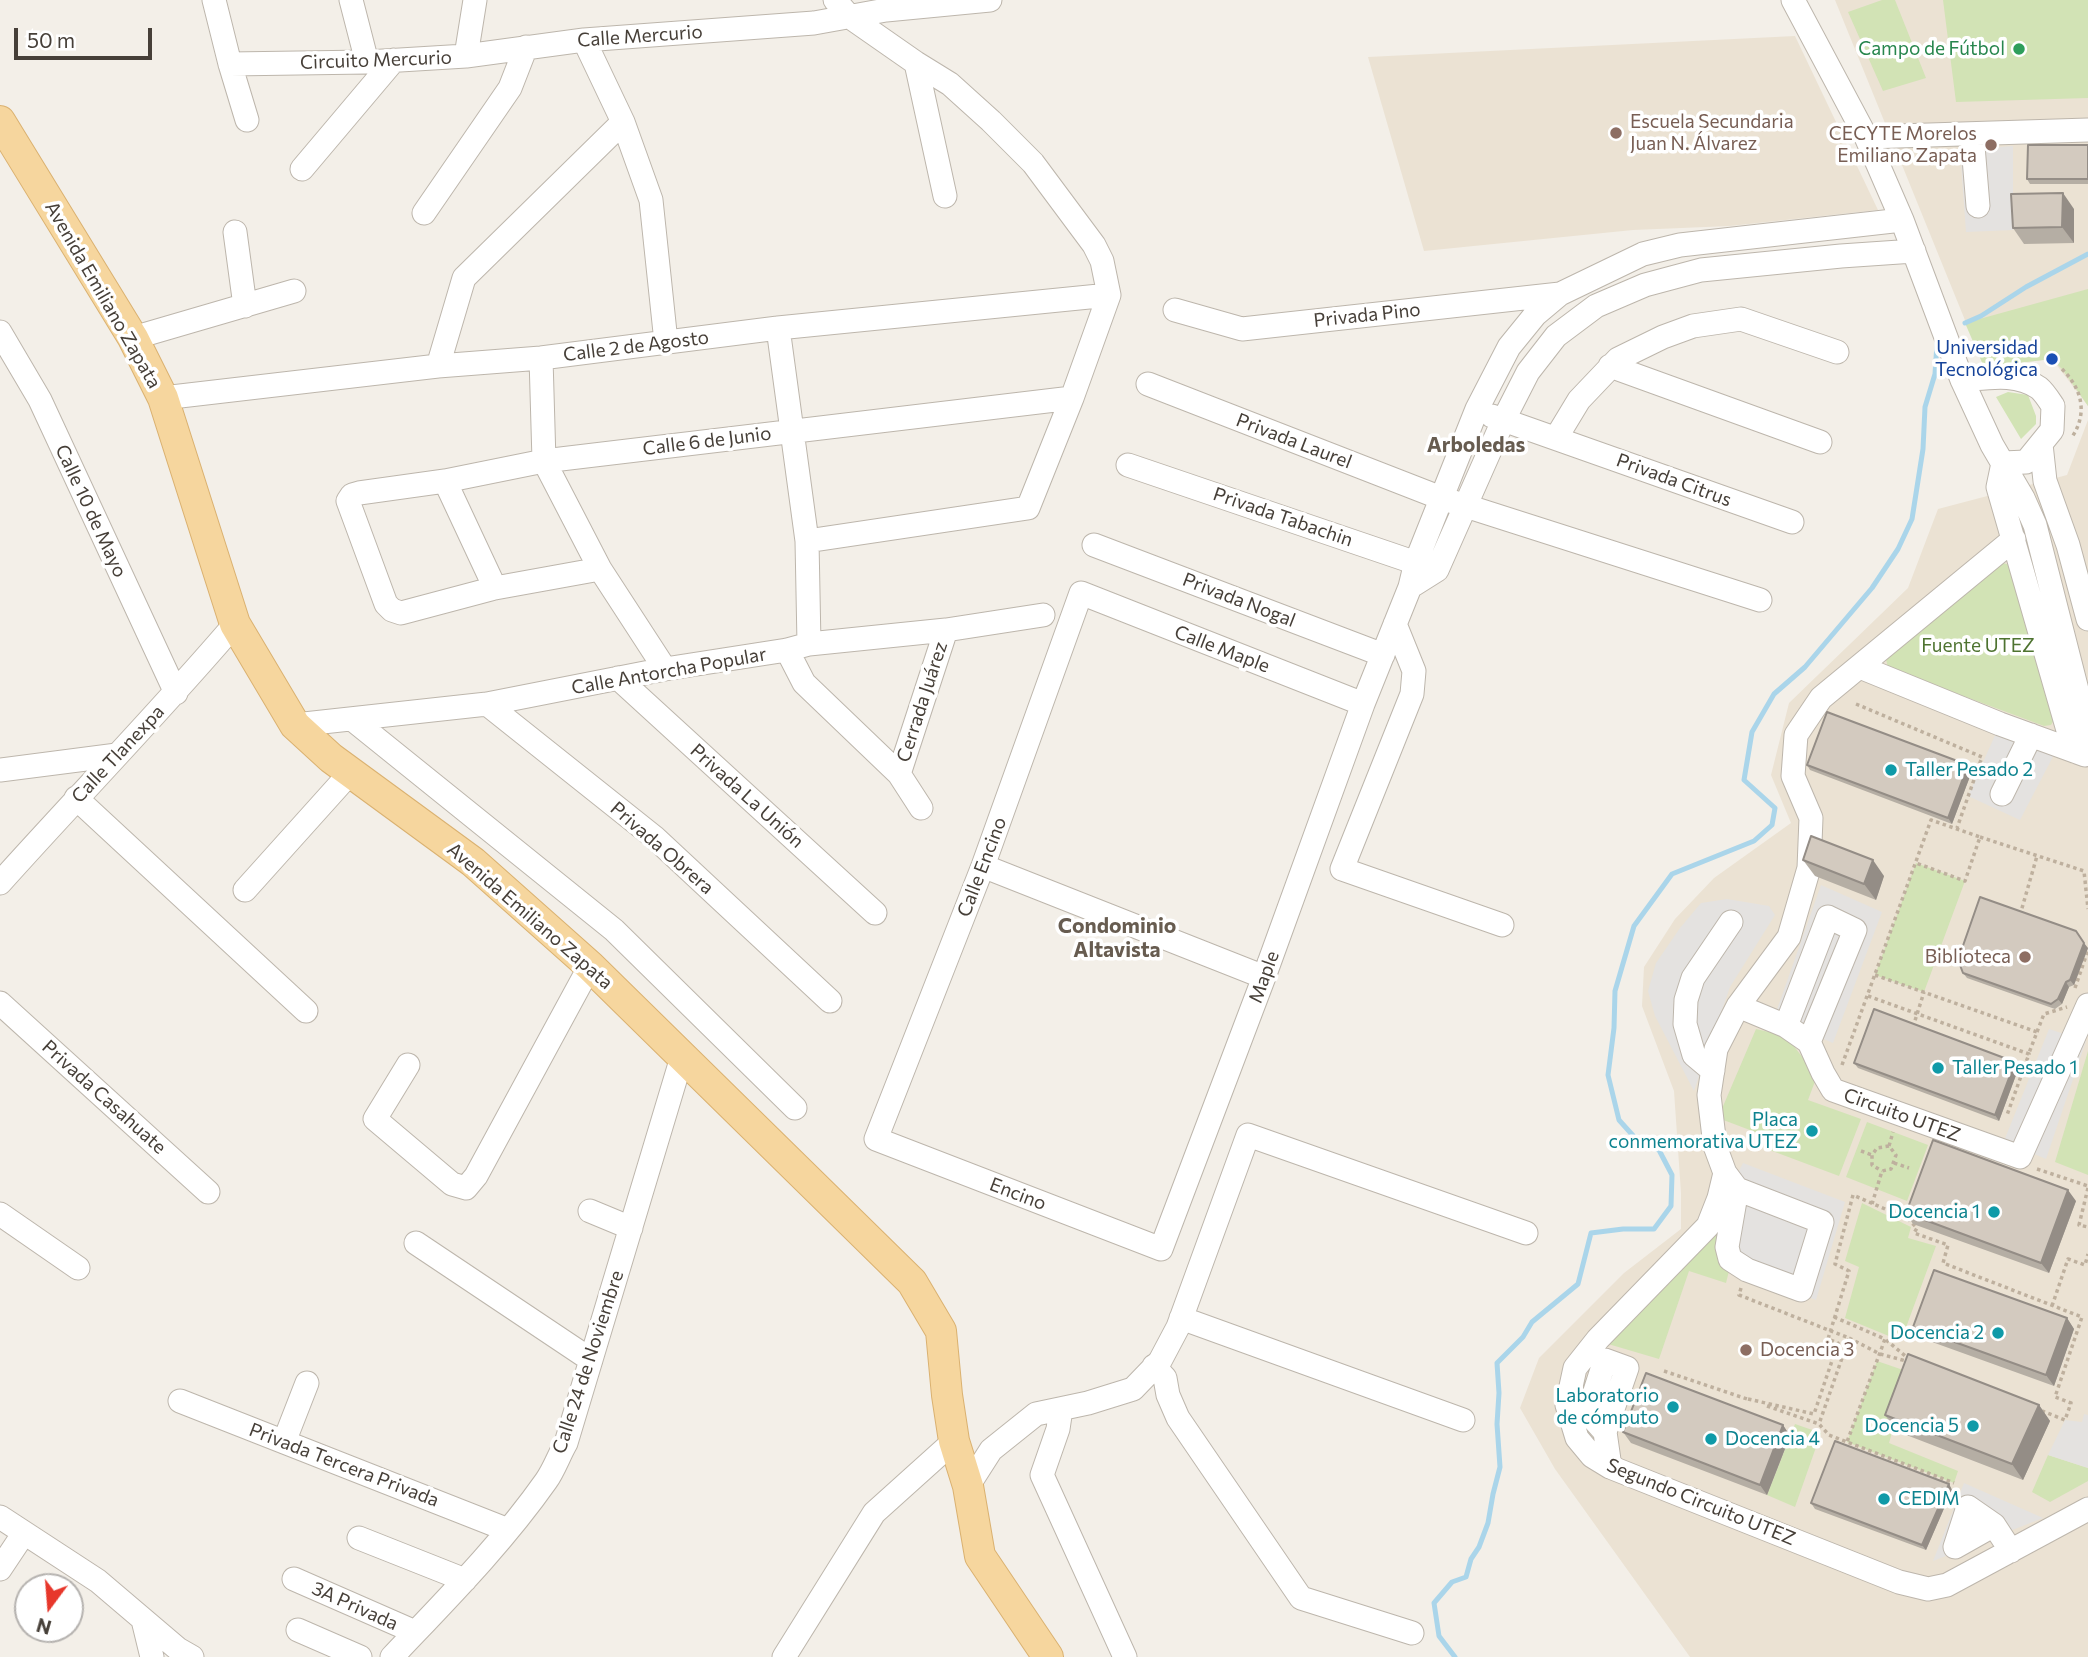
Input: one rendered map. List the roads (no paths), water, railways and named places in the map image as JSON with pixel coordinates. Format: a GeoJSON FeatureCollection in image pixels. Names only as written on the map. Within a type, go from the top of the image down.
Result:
{"type":"FeatureCollection","features":[{"type":"Feature","properties":{"kind":"main road","name":"Avenida Emiliano Zapata"},"geometry":{"type":"LineString","coordinates":[[0,121],[132,338],[163,398],[235,624],[295,725],[331,758],[473,862],[590,966],[912,1282],[941,1331],[954,1441],[968,1486],[980,1556],[1048,1657]]}},
{"type":"Feature","properties":{"kind":"street"},"geometry":{"type":"LineString","coordinates":[[214,0],[247,120]]}},
{"type":"Feature","properties":{"kind":"street"},"geometry":{"type":"LineString","coordinates":[[351,0],[367,62]]}},
{"type":"Feature","properties":{"kind":"street","name":"Circuito Mercurio"},"geometry":{"type":"LineString","coordinates":[[230,64],[466,57],[475,0]]}},
{"type":"Feature","properties":{"kind":"street","name":"Calle Mercurio"},"geometry":{"type":"LineString","coordinates":[[466,57],[584,40],[814,23],[839,6],[886,10],[990,0]]}},
{"type":"Feature","properties":{"kind":"street"},"geometry":{"type":"LineString","coordinates":[[1793,0],[1866,137],[1902,220],[1962,380],[2035,524],[2083,746]]}},
{"type":"Feature","properties":{"kind":"street"},"geometry":{"type":"LineString","coordinates":[[807,541],[1028,508],[1109,295],[1102,261],[1094,246],[1033,163],[950,83],[916,64],[839,6]]}},
{"type":"Feature","properties":{"kind":"street"},"geometry":{"type":"LineString","coordinates":[[584,40],[623,122],[651,200],[666,342]]}},
{"type":"Feature","properties":{"kind":"street"},"geometry":{"type":"LineString","coordinates":[[424,213],[510,88],[526,47]]}},
{"type":"Feature","properties":{"kind":"street"},"geometry":{"type":"LineString","coordinates":[[302,169],[394,60]]}},
{"type":"Feature","properties":{"kind":"street"},"geometry":{"type":"LineString","coordinates":[[916,64],[945,196]]}},
{"type":"Feature","properties":{"kind":"street"},"geometry":{"type":"LineString","coordinates":[[439,366],[464,278],[623,122]]}},
{"type":"Feature","properties":{"kind":"street"},"geometry":{"type":"LineString","coordinates":[[1866,137],[2088,130]]}},
{"type":"Feature","properties":{"kind":"street"},"geometry":{"type":"LineString","coordinates":[[1972,134],[1978,206]]}},
{"type":"Feature","properties":{"kind":"street"},"geometry":{"type":"LineString","coordinates":[[1426,566],[1441,498],[1477,409],[1509,348],[1535,315],[1560,294],[1643,254],[1680,245],[1902,220]]}},
{"type":"Feature","properties":{"kind":"street"},"geometry":{"type":"LineString","coordinates":[[235,232],[245,306]]}},
{"type":"Feature","properties":{"kind":"street"},"geometry":{"type":"LineString","coordinates":[[1426,566],[1466,506],[1503,421],[1528,372],[1556,336],[1596,306],[1645,285],[1701,270],[1914,251]]}},
{"type":"Feature","properties":{"kind":"street"},"geometry":{"type":"LineString","coordinates":[[132,338],[294,291]]}},
{"type":"Feature","properties":{"kind":"street","name":"Privada Pino"},"geometry":{"type":"LineString","coordinates":[[1175,310],[1242,328],[1560,294]]}},
{"type":"Feature","properties":{"kind":"street","name":"Calle 2 de Agosto"},"geometry":{"type":"LineString","coordinates":[[163,398],[439,366],[541,358],[778,328],[1109,295]]}},
{"type":"Feature","properties":{"kind":"street"},"geometry":{"type":"LineString","coordinates":[[1556,438],[1579,400],[1618,359],[1693,326],[1741,319],[1837,352]]}},
{"type":"Feature","properties":{"kind":"street"},"geometry":{"type":"LineString","coordinates":[[778,328],[807,541],[798,647]]}},
{"type":"Feature","properties":{"kind":"street","name":"Calle 10 de Mayo"},"geometry":{"type":"LineString","coordinates":[[0,332],[40,400],[176,693]]}},
{"type":"Feature","properties":{"kind":"street"},"geometry":{"type":"LineString","coordinates":[[541,358],[544,461],[600,569],[665,668]]}},
{"type":"Feature","properties":{"kind":"street"},"geometry":{"type":"LineString","coordinates":[[1610,366],[1820,442]]}},
{"type":"Feature","properties":{"kind":"street"},"geometry":{"type":"LineString","coordinates":[[1962,380],[2000,376],[2015,378],[2039,389],[2053,406],[2052,430],[2042,444],[2026,462],[2003,463]]}},
{"type":"Feature","properties":{"kind":"street","name":"Privada Laurel"},"geometry":{"type":"LineString","coordinates":[[1148,384],[1466,506]]}},
{"type":"Feature","properties":{"kind":"street","name":"Calle 6 de Junio"},"geometry":{"type":"LineString","coordinates":[[495,588],[401,613],[392,610],[386,604],[348,501],[352,495],[359,493],[445,481],[544,461],[1072,398]]}},
{"type":"Feature","properties":{"kind":"street","name":"Privada Citrus"},"geometry":{"type":"LineString","coordinates":[[1477,409],[1503,421],[1792,522]]}},
{"type":"Feature","properties":{"kind":"street"},"geometry":{"type":"LineString","coordinates":[[2042,444],[2045,481],[2068,545],[2088,619]]}},
{"type":"Feature","properties":{"kind":"street"},"geometry":{"type":"LineString","coordinates":[[2003,463],[1998,486],[2083,746]]}},
{"type":"Feature","properties":{"kind":"street","name":"Privada Tabachin"},"geometry":{"type":"LineString","coordinates":[[1128,466],[1426,566]]}},
{"type":"Feature","properties":{"kind":"street"},"geometry":{"type":"LineString","coordinates":[[445,481],[495,588],[600,569]]}},
{"type":"Feature","properties":{"kind":"street"},"geometry":{"type":"LineString","coordinates":[[1466,506],[1759,600]]}},
{"type":"Feature","properties":{"kind":"street"},"geometry":{"type":"LineString","coordinates":[[1731,1181],[1822,1222],[1801,1290],[1747,1270],[1730,1259],[1727,1247],[1731,1181],[1715,1146],[1709,1095],[1716,1049],[1738,1006],[1789,937],[1809,868],[1811,818],[1793,776],[1796,735],[1821,698],[2014,539]]}},
{"type":"Feature","properties":{"kind":"street","name":"Privada Nogal"},"geometry":{"type":"LineString","coordinates":[[1094,545],[1383,655]]}},
{"type":"Feature","properties":{"kind":"street","name":"Maple"},"geometry":{"type":"LineString","coordinates":[[1161,1249],[1363,704],[1410,587],[1426,566]]}},
{"type":"Feature","properties":{"kind":"street","name":"Calle Maple"},"geometry":{"type":"LineString","coordinates":[[1081,593],[1363,704]]}},
{"type":"Feature","properties":{"kind":"street","name":"Calle Encino"},"geometry":{"type":"LineString","coordinates":[[876,1139],[983,866],[1081,593]]}},
{"type":"Feature","properties":{"kind":"street","name":"Calle Antorcha Popular"},"geometry":{"type":"LineString","coordinates":[[295,725],[487,704],[665,668],[798,647],[946,630],[1043,615]]}},
{"type":"Feature","properties":{"kind":"street","name":"Calle Tlanexpa"},"geometry":{"type":"LineString","coordinates":[[0,883],[176,693],[235,624]]}},
{"type":"Feature","properties":{"kind":"street"},"geometry":{"type":"LineString","coordinates":[[1395,624],[1414,671],[1412,694],[1342,869],[1502,925]]}},
{"type":"Feature","properties":{"kind":"street","name":"Cerrada Juárez"},"geometry":{"type":"LineString","coordinates":[[899,774],[946,630]]}},
{"type":"Feature","properties":{"kind":"street","name":"Cerrada Juárez"},"geometry":{"type":"LineString","coordinates":[[798,647],[804,683],[899,774],[921,808]]}},
{"type":"Feature","properties":{"kind":"street"},"geometry":{"type":"LineString","coordinates":[[1860,667],[2031,735],[2083,746]]}},
{"type":"Feature","properties":{"kind":"street","name":"Privada La Unión"},"geometry":{"type":"LineString","coordinates":[[618,678],[875,913]]}},
{"type":"Feature","properties":{"kind":"street","name":"Privada Obrera"},"geometry":{"type":"LineString","coordinates":[[487,704],[654,837],[830,1001]]}},
{"type":"Feature","properties":{"kind":"street"},"geometry":{"type":"LineString","coordinates":[[352,719],[614,930],[795,1108]]}},
{"type":"Feature","properties":{"kind":"street"},"geometry":{"type":"LineString","coordinates":[[2003,794],[2031,735]]}},
{"type":"Feature","properties":{"kind":"street"},"geometry":{"type":"LineString","coordinates":[[0,770],[117,755]]}},
{"type":"Feature","properties":{"kind":"street"},"geometry":{"type":"LineString","coordinates":[[245,890],[351,772]]}},
{"type":"Feature","properties":{"kind":"street"},"geometry":{"type":"LineString","coordinates":[[76,798],[306,1011]]}},
{"type":"Feature","properties":{"kind":"street"},"geometry":{"type":"LineString","coordinates":[[983,866],[1264,977]]}},
{"type":"Feature","properties":{"kind":"street"},"geometry":{"type":"LineString","coordinates":[[1738,1006],[1786,1026],[1809,1042],[1855,930],[1828,917],[1786,1026]]}},
{"type":"Feature","properties":{"kind":"street"},"geometry":{"type":"LineString","coordinates":[[1713,1071],[1694,1055],[1685,1024],[1686,1000],[1693,978],[1731,922]]}},
{"type":"Feature","properties":{"kind":"street"},"geometry":{"type":"LineString","coordinates":[[408,1065],[375,1119],[452,1184],[466,1188],[476,1176],[590,966]]}},
{"type":"Feature","properties":{"kind":"street","name":"Circuito UTEZ"},"geometry":{"type":"LineString","coordinates":[[1809,1042],[1822,1073],[1833,1090],[2020,1157],[2077,1002]]}},
{"type":"Feature","properties":{"kind":"street","name":"Privada Casahuate"},"geometry":{"type":"LineString","coordinates":[[0,1003],[208,1192]]}},
{"type":"Feature","properties":{"kind":"street","name":"Calle 24 de Noviembre"},"geometry":{"type":"LineString","coordinates":[[392,1657],[508,1530],[547,1479],[566,1443],[682,1057]]}},
{"type":"Feature","properties":{"kind":"street"},"geometry":{"type":"LineString","coordinates":[[968,1486],[990,1450],[1036,1414],[1088,1403],[1133,1389],[1160,1361],[1181,1318],[1248,1135],[1526,1233]]}},
{"type":"Feature","properties":{"kind":"street","name":"Encino"},"geometry":{"type":"LineString","coordinates":[[876,1139],[1161,1249]]}},
{"type":"Feature","properties":{"kind":"street","name":"Segundo Circuito UTEZ"},"geometry":{"type":"LineString","coordinates":[[1731,1181],[1719,1198],[1708,1226],[1598,1339],[1575,1368],[1567,1405],[1577,1438],[1592,1456],[1610,1467],[1899,1582],[1928,1589],[1947,1586],[2088,1509]]}},
{"type":"Feature","properties":{"kind":"street"},"geometry":{"type":"LineString","coordinates":[[590,1211],[631,1228]]}},
{"type":"Feature","properties":{"kind":"street"},"geometry":{"type":"LineString","coordinates":[[0,1214],[78,1268]]}},
{"type":"Feature","properties":{"kind":"street"},"geometry":{"type":"LineString","coordinates":[[416,1243],[591,1360]]}},
{"type":"Feature","properties":{"kind":"street"},"geometry":{"type":"LineString","coordinates":[[1181,1318],[1463,1420]]}},
{"type":"Feature","properties":{"kind":"street"},"geometry":{"type":"LineString","coordinates":[[1154,1366],[1165,1378],[1168,1395],[1178,1418],[1301,1598],[1412,1633]]}},
{"type":"Feature","properties":{"kind":"street"},"geometry":{"type":"LineString","coordinates":[[284,1442],[307,1383]]}},
{"type":"Feature","properties":{"kind":"street","name":"Privada Tercera Privada"},"geometry":{"type":"LineString","coordinates":[[180,1401],[508,1530]]}},
{"type":"Feature","properties":{"kind":"street"},"geometry":{"type":"LineString","coordinates":[[1061,1409],[1058,1429],[1042,1475],[1125,1657]]}},
{"type":"Feature","properties":{"kind":"street"},"geometry":{"type":"LineString","coordinates":[[1605,1432],[1610,1467]]}},
{"type":"Feature","properties":{"kind":"street"},"geometry":{"type":"LineString","coordinates":[[785,1657],[874,1513],[954,1441]]}},
{"type":"Feature","properties":{"kind":"street"},"geometry":{"type":"LineString","coordinates":[[0,1517],[98,1581],[178,1649],[192,1657]]}},
{"type":"Feature","properties":{"kind":"street"},"geometry":{"type":"LineString","coordinates":[[1994,1525],[2011,1551]]}},
{"type":"Feature","properties":{"kind":"street"},"geometry":{"type":"LineString","coordinates":[[0,1569],[24,1533]]}},
{"type":"Feature","properties":{"kind":"street"},"geometry":{"type":"LineString","coordinates":[[359,1538],[465,1580]]}},
{"type":"Feature","properties":{"kind":"street","name":"3A Privada"},"geometry":{"type":"LineString","coordinates":[[295,1579],[415,1632]]}},
{"type":"Feature","properties":{"kind":"street"},"geometry":{"type":"LineString","coordinates":[[143,1620],[152,1657]]}},
{"type":"Feature","properties":{"kind":"street"},"geometry":{"type":"LineString","coordinates":[[298,1630],[359,1657]]}},
{"type":"Feature","properties":{"kind":"waterway"},"geometry":{"type":"LineString","coordinates":[[1965,323],[2088,254]]}},
{"type":"Feature","properties":{"kind":"waterway"},"geometry":{"type":"LineString","coordinates":[[1455,1657],[1439,1636],[1434,1603],[1452,1582],[1466,1577],[1471,1559],[1479,1547],[1488,1523],[1500,1467],[1497,1363],[1523,1337],[1532,1322],[1578,1284],[1591,1233],[1654,1229],[1671,1206],[1672,1175],[1659,1150],[1637,1140],[1619,1120],[1608,1075],[1615,991],[1634,926],[1672,874],[1754,841],[1772,825],[1775,808],[1744,780],[1752,732],[1774,694],[1805,667],[1872,588],[1898,549],[1912,519],[1923,449],[1925,407],[1935,374],[1937,344]]}},
{"type":"Feature","properties":{"kind":"place","name":"Campo de Fútbol"},"geometry":{"type":"Point","coordinates":[2019,49]}},
{"type":"Feature","properties":{"kind":"place","name":"Escuela Secundaria Juan N. Álvarez"},"geometry":{"type":"Point","coordinates":[1616,133]}},
{"type":"Feature","properties":{"kind":"place","name":"CECYTE Morelos Emiliano Zapata"},"geometry":{"type":"Point","coordinates":[1991,145]}},
{"type":"Feature","properties":{"kind":"place","name":"Universidad Tecnológica"},"geometry":{"type":"Point","coordinates":[2052,359]}},
{"type":"Feature","properties":{"kind":"place","name":"Taller Pesado 2"},"geometry":{"type":"Point","coordinates":[1891,770]}},
{"type":"Feature","properties":{"kind":"place","name":"Biblioteca"},"geometry":{"type":"Point","coordinates":[2025,957]}},
{"type":"Feature","properties":{"kind":"place","name":"Taller Pesado 1"},"geometry":{"type":"Point","coordinates":[1938,1068]}},
{"type":"Feature","properties":{"kind":"place","name":"Placa conmemorativa UTEZ"},"geometry":{"type":"Point","coordinates":[1812,1131]}},
{"type":"Feature","properties":{"kind":"place","name":"Docencia 1"},"geometry":{"type":"Point","coordinates":[1994,1212]}},
{"type":"Feature","properties":{"kind":"place","name":"Docencia 2"},"geometry":{"type":"Point","coordinates":[1998,1333]}},
{"type":"Feature","properties":{"kind":"place","name":"Docencia 3"},"geometry":{"type":"Point","coordinates":[1746,1350]}},
{"type":"Feature","properties":{"kind":"place","name":"Laboratorio de cómputo"},"geometry":{"type":"Point","coordinates":[1673,1407]}},
{"type":"Feature","properties":{"kind":"place","name":"Docencia 5"},"geometry":{"type":"Point","coordinates":[1973,1426]}},
{"type":"Feature","properties":{"kind":"place","name":"Docencia 4"},"geometry":{"type":"Point","coordinates":[1711,1439]}},
{"type":"Feature","properties":{"kind":"place","name":"CEDIM"},"geometry":{"type":"Point","coordinates":[1884,1499]}},
{"type":"Feature","properties":{"kind":"district","name":"Arboledas"},"geometry":{"type":"Point","coordinates":[1476,445]}},
{"type":"Feature","properties":{"kind":"district","name":"Condominio Altavista"},"geometry":{"type":"Point","coordinates":[1117,938]}},
{"type":"Feature","properties":{"kind":"park label","name":"Fuente UTEZ"},"geometry":{"type":"Point","coordinates":[1978,646]}}]}
